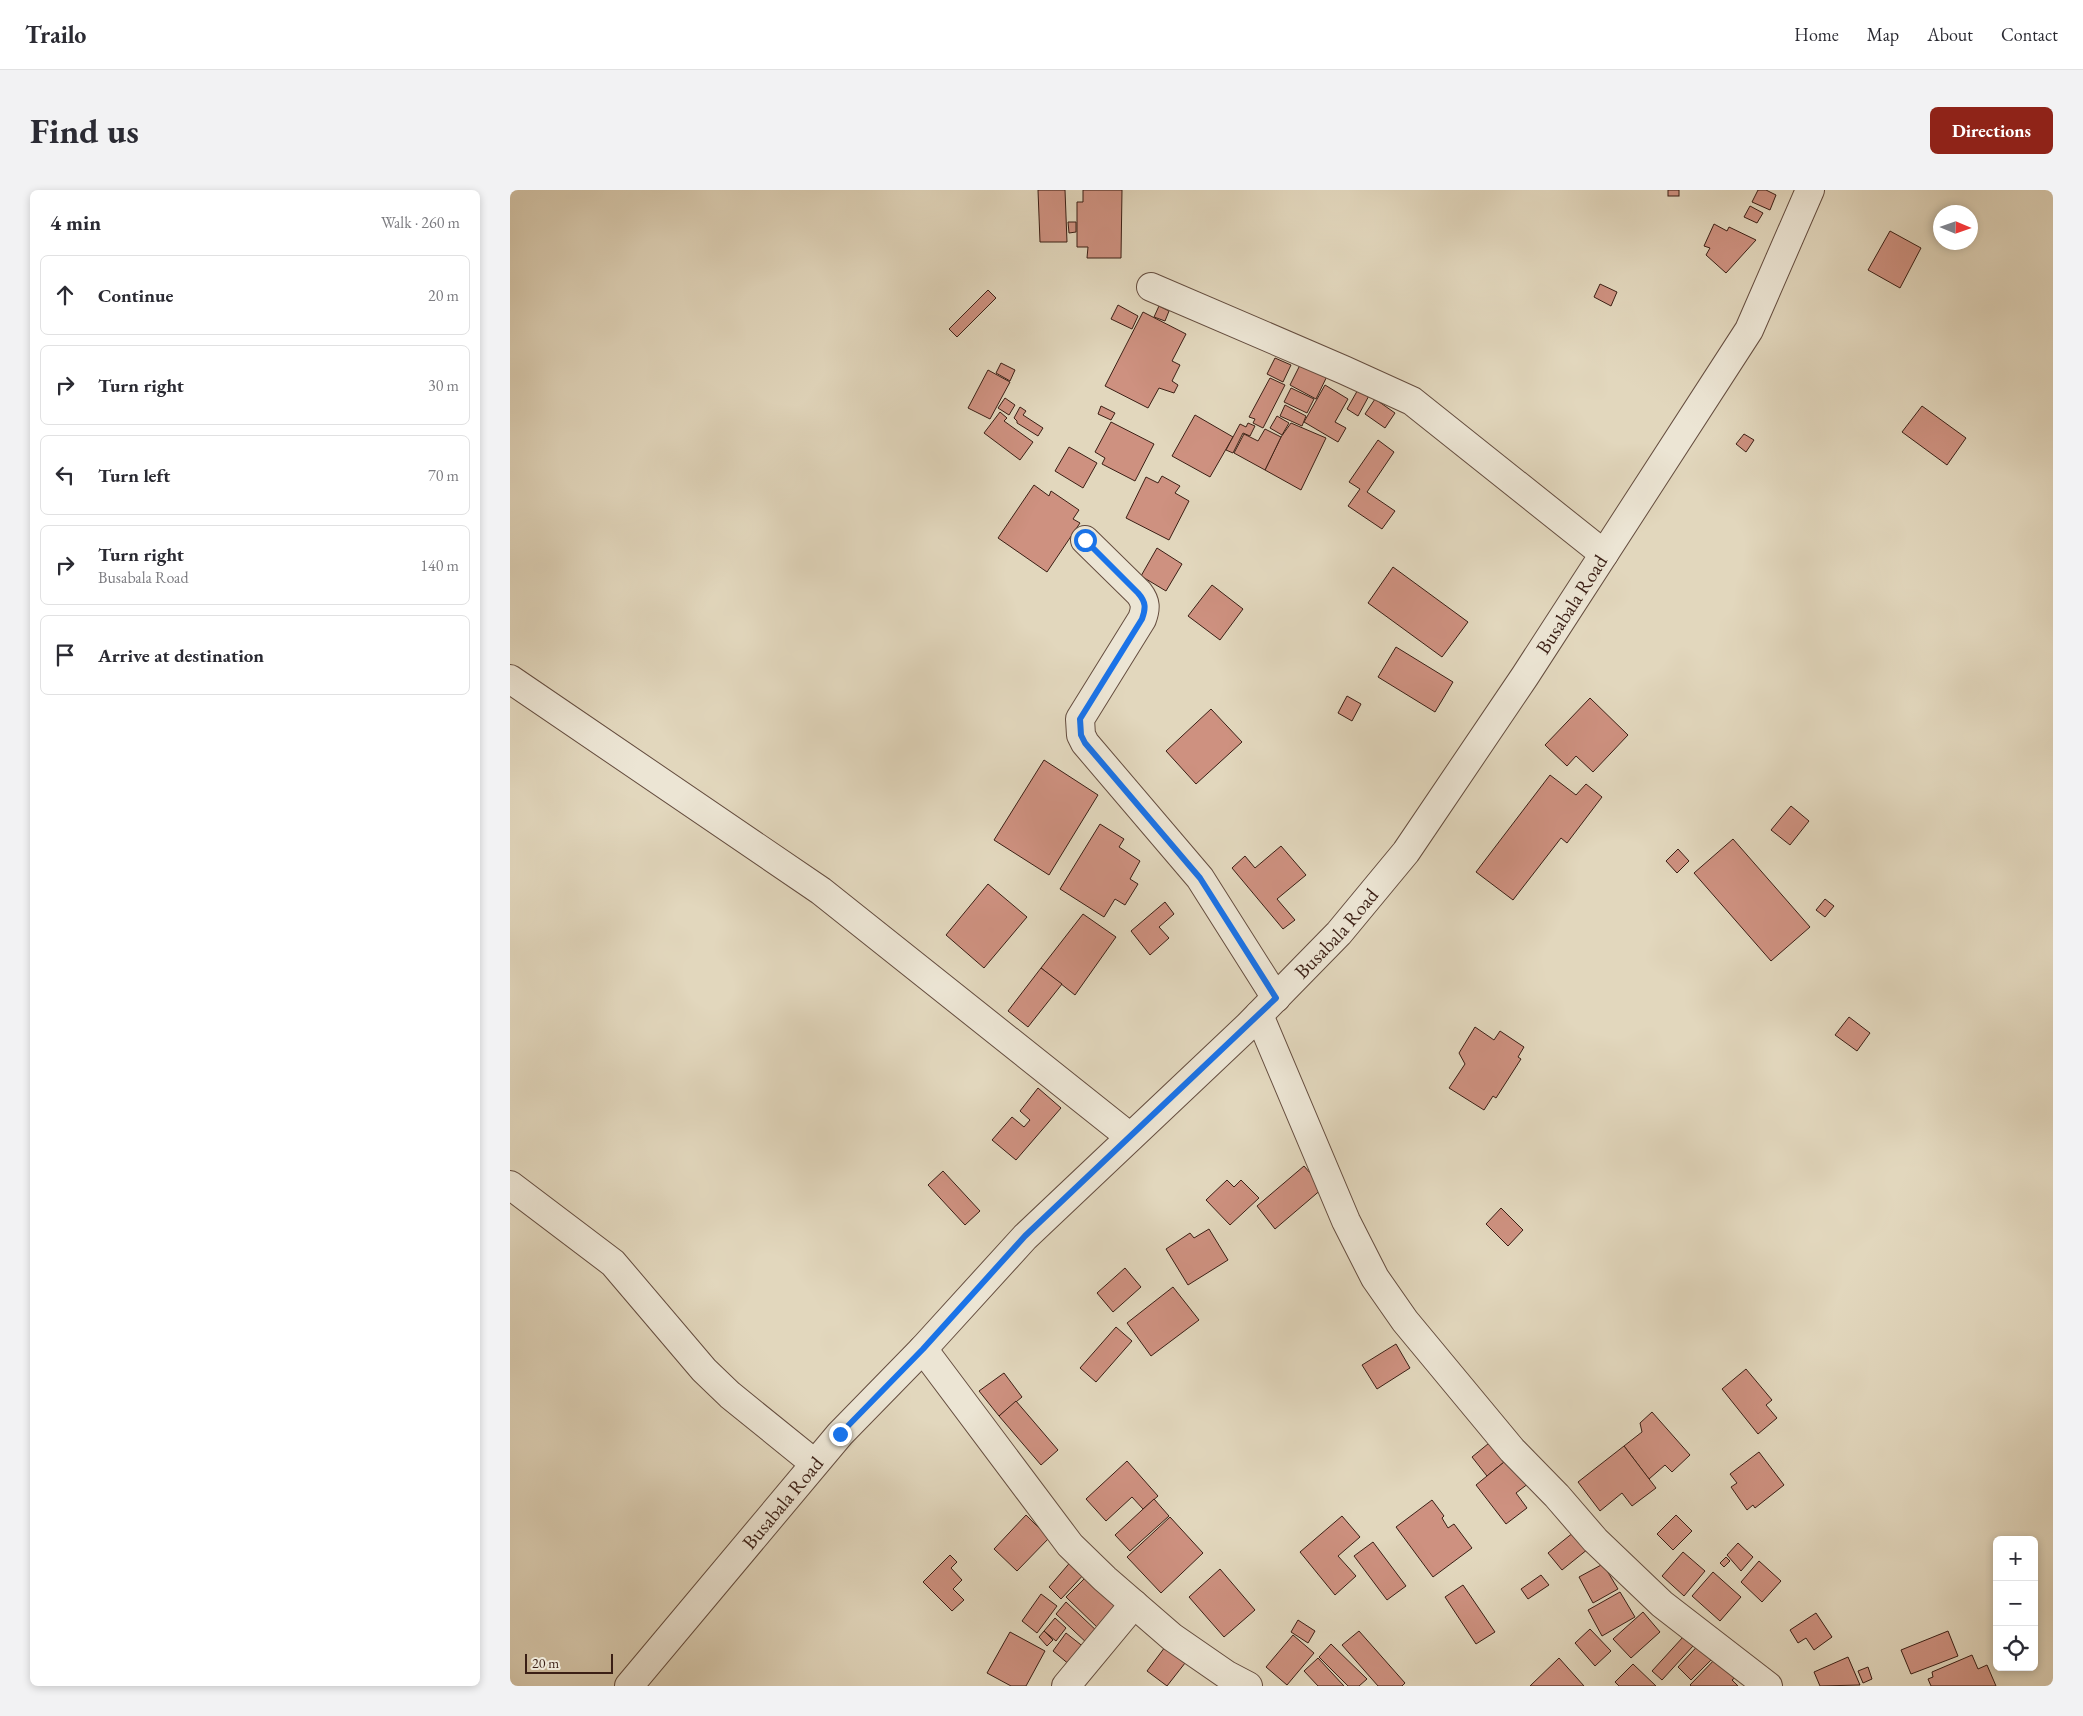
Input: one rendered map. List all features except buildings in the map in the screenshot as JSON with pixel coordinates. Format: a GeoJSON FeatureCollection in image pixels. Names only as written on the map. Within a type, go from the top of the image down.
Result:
{"type":"FeatureCollection","features":[{"type":"Feature","properties":{"kind":"street","name":"Busabala Road"},"geometry":{"type":"LineString","coordinates":[[628,1686],[814,1463],[923,1349],[1025,1236],[1267,1006],[1339,933],[1406,852],[1525,676],[1750,330],[1810,190]]}},
{"type":"Feature","properties":{"kind":"street"},"geometry":{"type":"LineString","coordinates":[[1151,287],[1412,401],[1604,554]]}},
{"type":"Feature","properties":{"kind":"street"},"geometry":{"type":"LineString","coordinates":[[1085,540],[1144,599],[1145,607],[1142,619],[1080,719],[1081,735],[1085,743],[1200,878],[1267,1006],[1346,1221],[1375,1278],[1405,1321],[1512,1450],[1557,1496],[1601,1546],[1662,1604],[1768,1686]]}},
{"type":"Feature","properties":{"kind":"street"},"geometry":{"type":"LineString","coordinates":[[510,679],[821,891],[1130,1137]]}},
{"type":"Feature","properties":{"kind":"street"},"geometry":{"type":"LineString","coordinates":[[510,1184],[613,1263],[704,1370],[730,1395],[814,1463]]}},
{"type":"Feature","properties":{"kind":"street"},"geometry":{"type":"LineString","coordinates":[[923,1349],[1070,1545],[1105,1579],[1172,1637],[1227,1675],[1248,1686]]}},
{"type":"Feature","properties":{"kind":"street"},"geometry":{"type":"LineString","coordinates":[[1066,1686],[1134,1604]]}},
{"type":"Feature","properties":{"kind":"route"},"geometry":{"type":"LineString","coordinates":[[840,1434],[923,1349],[1025,1236],[1276,998],[1200,878],[1085,743],[1081,735],[1080,719],[1142,619],[1145,607],[1144,599],[1085,540]]}}]}
